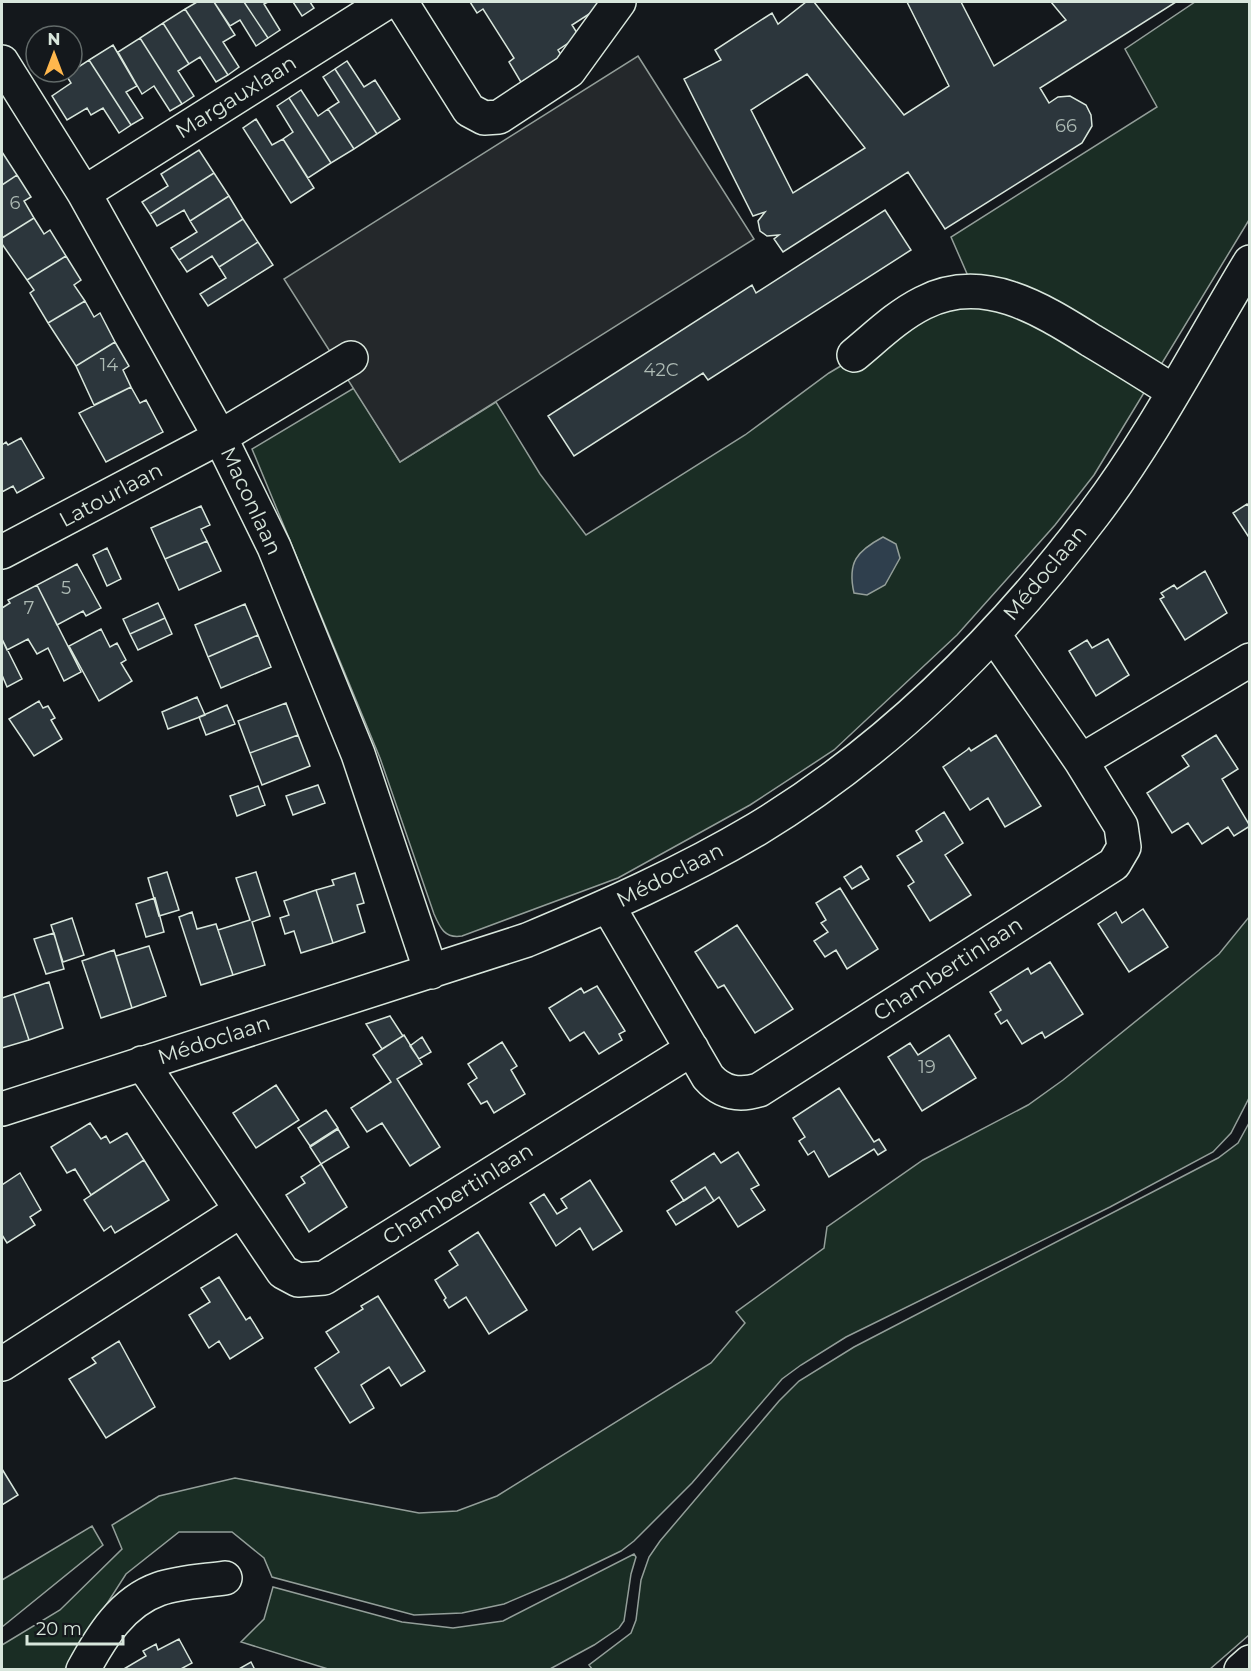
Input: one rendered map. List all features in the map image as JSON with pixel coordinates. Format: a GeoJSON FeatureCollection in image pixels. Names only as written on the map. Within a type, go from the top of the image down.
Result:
{"type":"FeatureCollection","features":[{"type":"Feature","properties":{"kind":"street","name":"Margauxlaan"},"geometry":{"type":"LineString","coordinates":[[84,193],[387,2]]}},
{"type":"Feature","properties":{"kind":"street"},"geometry":{"type":"LineString","coordinates":[[401,2],[469,110],[484,118],[500,117],[569,71],[619,2]]}},
{"type":"Feature","properties":{"kind":"street","name":"Maconlaan"},"geometry":{"type":"LineString","coordinates":[[2,62],[84,193],[220,437],[274,547],[358,754],[431,972]]}},
{"type":"Feature","properties":{"kind":"street","name":"Médoclaan"},"geometry":{"type":"LineString","coordinates":[[2,1109],[527,940],[608,906],[688,867],[738,839],[825,783],[901,723],[993,635],[1027,598],[1095,513],[1173,391],[1250,262]]}},
{"type":"Feature","properties":{"kind":"street"},"geometry":{"type":"LineString","coordinates":[[854,355],[907,312],[924,302],[953,293],[999,294],[1014,298],[1047,313],[1173,391]]}},
{"type":"Feature","properties":{"kind":"street","name":"Latourlaan"},"geometry":{"type":"LineString","coordinates":[[2,552],[220,437],[351,358]]}},
{"type":"Feature","properties":{"kind":"street","name":"Chambertinlaan"},"geometry":{"type":"LineString","coordinates":[[608,906],[708,1077],[719,1087],[732,1093],[759,1090],[1114,864],[1124,847],[1121,826],[1081,761],[993,635]]}},
{"type":"Feature","properties":{"kind":"street"},"geometry":{"type":"LineString","coordinates":[[1081,761],[1250,660]]}},
{"type":"Feature","properties":{"kind":"street","name":"Chambertinlaan"},"geometry":{"type":"LineString","coordinates":[[142,1063],[283,1272],[298,1280],[324,1278],[692,1049]]}},
{"type":"Feature","properties":{"kind":"street"},"geometry":{"type":"LineString","coordinates":[[2,1364],[240,1211]]}},
{"type":"Feature","properties":{"kind":"street"},"geometry":{"type":"LineString","coordinates":[[83,1670],[102,1637],[117,1619],[145,1595],[161,1588],[225,1578]]}},
{"type":"Feature","properties":{"kind":"street"},"geometry":{"type":"LineString","coordinates":[[1241,1670],[1250,1662]]}},
{"type":"Feature","properties":{"kind":"green space"},"geometry":{"type":"Polygon","coordinates":[[[1195,2],[1249,2],[1249,220],[1094,475],[1055,525],[957,635],[834,750],[750,805],[618,878],[462,936],[447,934],[434,914],[380,758],[252,449],[354,388],[400,462],[496,402],[540,474],[586,535],[745,435],[829,373],[928,314],[978,299],[951,237],[1157,107],[1125,49],[1195,2]]]}},
{"type":"Feature","properties":{"kind":"green space"},"geometry":{"type":"Polygon","coordinates":[[[1249,917],[1249,1098],[1231,1133],[1213,1152],[1110,1207],[846,1337],[801,1365],[782,1379],[692,1483],[621,1551],[504,1604],[462,1613],[414,1615],[272,1577],[264,1558],[232,1532],[179,1532],[126,1574],[65,1669],[2,1669],[2,1645],[60,1610],[122,1549],[112,1525],[159,1496],[235,1478],[419,1513],[457,1511],[497,1496],[711,1363],[745,1323],[736,1312],[824,1248],[827,1227],[923,1160],[1028,1105],[1063,1080],[1219,954],[1249,917]]]}},
{"type":"Feature","properties":{"kind":"green space"},"geometry":{"type":"Polygon","coordinates":[[[1249,1123],[1249,1635],[1210,1669],[592,1669],[589,1665],[631,1633],[636,1620],[641,1580],[649,1557],[660,1541],[779,1401],[799,1381],[854,1347],[1218,1158],[1238,1143],[1249,1123]]]}},
{"type":"Feature","properties":{"kind":"green space"},"geometry":{"type":"Polygon","coordinates":[[[92,1526],[103,1545],[2,1627],[2,1580],[92,1526]]]}},
{"type":"Feature","properties":{"kind":"green space"},"geometry":{"type":"Polygon","coordinates":[[[634,1554],[636,1557],[624,1621],[619,1628],[594,1645],[550,1669],[328,1669],[241,1642],[264,1619],[273,1587],[402,1622],[453,1628],[503,1621],[634,1554]]]}},
{"type":"Feature","properties":{"kind":"shaded area"},"geometry":{"type":"Polygon","coordinates":[[[638,56],[754,239],[400,462],[284,279],[638,56]]]}},
{"type":"Feature","properties":{"kind":"water"},"geometry":{"type":"Polygon","coordinates":[[[883,537],[896,544],[900,558],[885,585],[867,595],[854,593],[852,573],[856,559],[867,547],[883,537]]]}},
{"type":"Feature","properties":{"kind":"building"},"geometry":{"type":"Polygon","coordinates":[[[197,2],[214,2],[235,35],[223,42],[239,67],[228,75],[185,9],[197,2]]]}},
{"type":"Feature","properties":{"kind":"building"},"geometry":{"type":"Polygon","coordinates":[[[214,2],[244,2],[268,38],[256,46],[240,20],[230,26],[214,2]]]}},
{"type":"Feature","properties":{"kind":"building"},"geometry":{"type":"Polygon","coordinates":[[[244,2],[268,2],[264,4],[280,30],[268,38],[244,2]]]}},
{"type":"Feature","properties":{"kind":"building"},"geometry":{"type":"Polygon","coordinates":[[[293,2],[310,2],[314,8],[302,16],[293,2]]]}},
{"type":"Feature","properties":{"kind":"building"},"geometry":{"type":"Polygon","coordinates":[[[470,2],[596,2],[600,7],[572,25],[579,36],[558,50],[563,58],[522,84],[509,62],[514,58],[483,9],[477,13],[470,2]]]}},
{"type":"Feature","properties":{"kind":"building"},"geometry":{"type":"Polygon","coordinates":[[[806,2],[814,2],[904,115],[949,86],[907,2],[961,2],[994,66],[1066,20],[1051,2],[1176,2],[1040,88],[1049,103],[1058,97],[1070,96],[1086,105],[1091,115],[1092,126],[1082,143],[945,229],[908,172],[783,252],[774,239],[779,235],[767,236],[760,231],[758,221],[765,212],[753,216],[684,79],[721,60],[715,50],[772,13],[778,24],[806,2]],[[807,74],[751,110],[793,193],[865,148],[807,74]]]}},
{"type":"Feature","properties":{"kind":"building"},"geometry":{"type":"Polygon","coordinates":[[[185,9],[228,75],[216,82],[200,57],[189,64],[163,23],[185,9]]]}},
{"type":"Feature","properties":{"kind":"building"},"geometry":{"type":"Polygon","coordinates":[[[163,23],[189,64],[178,71],[194,96],[182,104],[140,38],[163,23]]]}},
{"type":"Feature","properties":{"kind":"building"},"geometry":{"type":"Polygon","coordinates":[[[140,38],[182,104],[170,111],[154,86],[142,94],[118,52],[140,38]]]}},
{"type":"Feature","properties":{"kind":"building"},"geometry":{"type":"Polygon","coordinates":[[[113,45],[137,86],[126,92],[143,118],[131,125],[89,60],[113,45]]]}},
{"type":"Feature","properties":{"kind":"building"},"geometry":{"type":"Polygon","coordinates":[[[89,60],[131,125],[119,133],[103,108],[91,115],[87,108],[67,120],[52,96],[70,84],[84,84],[84,63],[89,60]]]}},
{"type":"Feature","properties":{"kind":"building"},"geometry":{"type":"Polygon","coordinates":[[[347,61],[364,87],[375,80],[400,119],[377,134],[335,69],[347,61]]]}},
{"type":"Feature","properties":{"kind":"building"},"geometry":{"type":"Polygon","coordinates":[[[335,69],[377,134],[354,149],[328,109],[339,102],[323,77],[335,69]]]}},
{"type":"Feature","properties":{"kind":"building"},"geometry":{"type":"Polygon","coordinates":[[[301,90],[318,116],[328,109],[354,149],[331,163],[289,98],[301,90]]]}},
{"type":"Feature","properties":{"kind":"building"},"geometry":{"type":"Polygon","coordinates":[[[289,98],[331,163],[308,178],[283,139],[293,132],[277,106],[289,98]]]}},
{"type":"Feature","properties":{"kind":"building"},"geometry":{"type":"Polygon","coordinates":[[[256,119],[272,145],[283,139],[314,188],[291,203],[243,128],[256,119]]]}},
{"type":"Feature","properties":{"kind":"building"},"geometry":{"type":"Polygon","coordinates":[[[199,150],[214,173],[150,214],[142,202],[168,186],[161,174],[199,150]]]}},
{"type":"Feature","properties":{"kind":"building"},"geometry":{"type":"Polygon","coordinates":[[[2,152],[17,175],[2,185],[2,152]]]}},
{"type":"Feature","properties":{"kind":"building"},"geometry":{"type":"Polygon","coordinates":[[[214,173],[229,196],[190,221],[184,210],[157,226],[150,214],[214,173]]]}},
{"type":"Feature","properties":{"kind":"building"},"geometry":{"type":"Polygon","coordinates":[[[17,175],[31,197],[24,201],[34,218],[2,238],[2,185],[17,175]]]}},
{"type":"Feature","properties":{"kind":"building"},"geometry":{"type":"Polygon","coordinates":[[[229,196],[243,219],[179,260],[171,248],[197,232],[190,221],[229,196]]]}},
{"type":"Feature","properties":{"kind":"building"},"geometry":{"type":"Polygon","coordinates":[[[885,210],[911,250],[708,380],[703,373],[574,456],[548,416],[752,285],[756,293],[885,210]]]}},
{"type":"Feature","properties":{"kind":"building"},"geometry":{"type":"Polygon","coordinates":[[[34,218],[44,234],[50,230],[66,256],[27,280],[2,244],[2,238],[34,218]]]}},
{"type":"Feature","properties":{"kind":"building"},"geometry":{"type":"Polygon","coordinates":[[[243,219],[258,242],[219,267],[212,256],[187,272],[179,260],[243,219]]]}},
{"type":"Feature","properties":{"kind":"building"},"geometry":{"type":"Polygon","coordinates":[[[258,242],[273,265],[208,306],[200,294],[226,278],[219,267],[258,242]]]}},
{"type":"Feature","properties":{"kind":"building"},"geometry":{"type":"Polygon","coordinates":[[[66,256],[81,280],[74,285],[85,301],[48,323],[30,293],[34,290],[27,280],[66,256]]]}},
{"type":"Feature","properties":{"kind":"building"},"geometry":{"type":"Polygon","coordinates":[[[85,301],[94,317],[100,313],[115,342],[76,366],[48,323],[85,301]]]}},
{"type":"Feature","properties":{"kind":"building"},"geometry":{"type":"Polygon","coordinates":[[[115,342],[129,366],[123,370],[131,387],[94,405],[76,366],[115,342]]]}},
{"type":"Feature","properties":{"kind":"building"},"geometry":{"type":"Polygon","coordinates":[[[131,387],[140,403],[146,400],[163,432],[106,462],[79,413],[131,387]]]}},
{"type":"Feature","properties":{"kind":"building"},"geometry":{"type":"Polygon","coordinates":[[[21,438],[44,478],[17,493],[13,486],[2,492],[2,445],[6,442],[8,445],[21,438]]]}},
{"type":"Feature","properties":{"kind":"building"},"geometry":{"type":"Polygon","coordinates":[[[1247,504],[1250,508],[1250,539],[1233,513],[1247,504]]]}},
{"type":"Feature","properties":{"kind":"building"},"geometry":{"type":"Polygon","coordinates":[[[201,506],[210,525],[201,529],[207,541],[165,559],[151,528],[201,506]]]}},
{"type":"Feature","properties":{"kind":"building"},"geometry":{"type":"Polygon","coordinates":[[[207,541],[221,571],[179,590],[165,559],[207,541]]]}},
{"type":"Feature","properties":{"kind":"building"},"geometry":{"type":"Polygon","coordinates":[[[107,548],[121,579],[107,586],[93,555],[107,548]]]}},
{"type":"Feature","properties":{"kind":"building"},"geometry":{"type":"Polygon","coordinates":[[[77,564],[101,608],[86,616],[83,611],[57,625],[37,585],[77,564]]]}},
{"type":"Feature","properties":{"kind":"building"},"geometry":{"type":"Polygon","coordinates":[[[1205,571],[1227,613],[1185,640],[1160,599],[1164,597],[1161,593],[1174,585],[1177,589],[1205,571]]]}},
{"type":"Feature","properties":{"kind":"building"},"geometry":{"type":"Polygon","coordinates":[[[37,585],[81,672],[64,681],[48,648],[37,654],[28,639],[7,650],[2,639],[2,608],[10,603],[8,600],[37,585]]]}},
{"type":"Feature","properties":{"kind":"building"},"geometry":{"type":"Polygon","coordinates":[[[158,603],[165,618],[130,634],[123,619],[158,603]]]}},
{"type":"Feature","properties":{"kind":"building"},"geometry":{"type":"Polygon","coordinates":[[[245,604],[258,635],[208,657],[195,625],[245,604]]]}},
{"type":"Feature","properties":{"kind":"building"},"geometry":{"type":"Polygon","coordinates":[[[165,618],[172,634],[138,650],[130,634],[165,618]]]}},
{"type":"Feature","properties":{"kind":"building"},"geometry":{"type":"Polygon","coordinates":[[[101,629],[110,647],[117,643],[126,660],[121,663],[132,681],[99,701],[69,646],[101,629]]]}},
{"type":"Feature","properties":{"kind":"building"},"geometry":{"type":"Polygon","coordinates":[[[258,635],[271,667],[221,688],[208,657],[258,635]]]}},
{"type":"Feature","properties":{"kind":"building"},"geometry":{"type":"Polygon","coordinates":[[[2,639],[22,679],[7,687],[2,675],[2,639]]]}},
{"type":"Feature","properties":{"kind":"building"},"geometry":{"type":"Polygon","coordinates":[[[1108,639],[1129,675],[1096,696],[1069,651],[1087,640],[1092,648],[1108,639]]]}},
{"type":"Feature","properties":{"kind":"building"},"geometry":{"type":"Polygon","coordinates":[[[197,697],[205,715],[168,729],[162,712],[197,697]]]}},
{"type":"Feature","properties":{"kind":"building"},"geometry":{"type":"Polygon","coordinates":[[[39,701],[43,708],[48,706],[55,718],[51,720],[62,739],[34,756],[9,719],[39,701]]]}},
{"type":"Feature","properties":{"kind":"building"},"geometry":{"type":"Polygon","coordinates":[[[286,703],[298,735],[250,753],[238,721],[286,703]]]}},
{"type":"Feature","properties":{"kind":"building"},"geometry":{"type":"Polygon","coordinates":[[[227,705],[235,724],[206,735],[199,717],[227,705]]]}},
{"type":"Feature","properties":{"kind":"building"},"geometry":{"type":"Polygon","coordinates":[[[298,735],[310,766],[262,785],[250,753],[298,735]]]}},
{"type":"Feature","properties":{"kind":"building"},"geometry":{"type":"Polygon","coordinates":[[[996,735],[1041,806],[1005,827],[988,798],[970,810],[943,767],[969,748],[971,751],[996,735]]]}},
{"type":"Feature","properties":{"kind":"building"},"geometry":{"type":"Polygon","coordinates":[[[1216,735],[1238,769],[1222,779],[1250,826],[1234,836],[1228,827],[1202,844],[1188,823],[1172,833],[1147,793],[1189,766],[1182,756],[1216,735]]]}},
{"type":"Feature","properties":{"kind":"building"},"geometry":{"type":"Polygon","coordinates":[[[318,785],[325,803],[293,815],[286,796],[318,785]]]}},
{"type":"Feature","properties":{"kind":"building"},"geometry":{"type":"Polygon","coordinates":[[[258,786],[265,805],[237,816],[230,796],[258,786]]]}},
{"type":"Feature","properties":{"kind":"building"},"geometry":{"type":"Polygon","coordinates":[[[944,812],[963,843],[945,855],[971,895],[930,921],[908,886],[914,882],[897,856],[922,841],[916,831],[944,812]]]}},
{"type":"Feature","properties":{"kind":"building"},"geometry":{"type":"Polygon","coordinates":[[[861,866],[869,879],[852,889],[844,877],[861,866]]]}},
{"type":"Feature","properties":{"kind":"building"},"geometry":{"type":"Polygon","coordinates":[[[167,872],[179,910],[159,916],[148,878],[167,872]]]}},
{"type":"Feature","properties":{"kind":"building"},"geometry":{"type":"Polygon","coordinates":[[[256,872],[270,916],[252,922],[265,965],[233,975],[218,930],[250,920],[236,878],[256,872]]]}},
{"type":"Feature","properties":{"kind":"building"},"geometry":{"type":"Polygon","coordinates":[[[355,873],[364,903],[357,905],[365,932],[333,943],[316,890],[334,885],[332,880],[355,873]]]}},
{"type":"Feature","properties":{"kind":"building"},"geometry":{"type":"Polygon","coordinates":[[[840,888],[878,949],[847,969],[836,950],[825,957],[814,941],[828,932],[821,923],[826,920],[816,903],[840,888]]]}},
{"type":"Feature","properties":{"kind":"building"},"geometry":{"type":"Polygon","coordinates":[[[316,890],[333,943],[301,953],[294,931],[285,934],[280,918],[289,915],[284,901],[316,890]]]}},
{"type":"Feature","properties":{"kind":"building"},"geometry":{"type":"Polygon","coordinates":[[[155,898],[164,932],[146,937],[136,904],[155,898]]]}},
{"type":"Feature","properties":{"kind":"building"},"geometry":{"type":"Polygon","coordinates":[[[1143,909],[1168,947],[1129,972],[1098,924],[1116,912],[1122,923],[1143,909]]]}},
{"type":"Feature","properties":{"kind":"building"},"geometry":{"type":"Polygon","coordinates":[[[192,912],[197,929],[216,924],[233,975],[201,985],[179,917],[192,912]]]}},
{"type":"Feature","properties":{"kind":"building"},"geometry":{"type":"Polygon","coordinates":[[[72,918],[84,955],[63,962],[51,925],[72,918]]]}},
{"type":"Feature","properties":{"kind":"building"},"geometry":{"type":"Polygon","coordinates":[[[737,925],[793,1009],[755,1033],[724,985],[718,988],[695,952],[737,925]]]}},
{"type":"Feature","properties":{"kind":"building"},"geometry":{"type":"Polygon","coordinates":[[[54,933],[64,969],[46,974],[34,939],[54,933]]]}},
{"type":"Feature","properties":{"kind":"building"},"geometry":{"type":"Polygon","coordinates":[[[149,946],[166,996],[132,1008],[116,956],[149,946]]]}},
{"type":"Feature","properties":{"kind":"building"},"geometry":{"type":"Polygon","coordinates":[[[114,950],[132,1008],[101,1018],[82,961],[114,950]]]}},
{"type":"Feature","properties":{"kind":"building"},"geometry":{"type":"Polygon","coordinates":[[[1050,962],[1083,1014],[1045,1038],[1042,1032],[1022,1044],[1007,1020],[1001,1024],[995,1014],[1001,1010],[990,992],[1028,968],[1031,974],[1050,962]]]}},
{"type":"Feature","properties":{"kind":"building"},"geometry":{"type":"Polygon","coordinates":[[[49,982],[63,1028],[29,1040],[14,994],[49,982]]]}},
{"type":"Feature","properties":{"kind":"building"},"geometry":{"type":"Polygon","coordinates":[[[597,986],[625,1031],[619,1034],[622,1040],[599,1054],[584,1032],[570,1041],[549,1008],[581,988],[584,993],[597,986]]]}},
{"type":"Feature","properties":{"kind":"building"},"geometry":{"type":"Polygon","coordinates":[[[14,994],[29,1040],[2,1048],[2,998],[14,994]]]}},
{"type":"Feature","properties":{"kind":"building"},"geometry":{"type":"Polygon","coordinates":[[[390,1016],[403,1036],[382,1049],[366,1024],[390,1016]]]}},
{"type":"Feature","properties":{"kind":"building"},"geometry":{"type":"Polygon","coordinates":[[[404,1035],[422,1064],[397,1079],[440,1147],[410,1166],[382,1123],[367,1132],[351,1108],[391,1082],[373,1055],[404,1035]]]}},
{"type":"Feature","properties":{"kind":"building"},"geometry":{"type":"Polygon","coordinates":[[[949,1035],[976,1078],[922,1111],[888,1057],[910,1043],[918,1055],[949,1035]]]}},
{"type":"Feature","properties":{"kind":"building"},"geometry":{"type":"Polygon","coordinates":[[[422,1037],[431,1052],[419,1059],[410,1046],[422,1037]]]}},
{"type":"Feature","properties":{"kind":"building"},"geometry":{"type":"Polygon","coordinates":[[[502,1042],[517,1066],[511,1070],[525,1094],[494,1113],[487,1101],[481,1104],[468,1084],[477,1078],[468,1064],[502,1042]]]}},
{"type":"Feature","properties":{"kind":"building"},"geometry":{"type":"Polygon","coordinates":[[[276,1085],[299,1120],[256,1148],[233,1113],[276,1085]]]}},
{"type":"Feature","properties":{"kind":"building"},"geometry":{"type":"Polygon","coordinates":[[[839,1088],[874,1142],[879,1139],[886,1150],[878,1155],[874,1149],[829,1177],[814,1151],[808,1155],[799,1141],[805,1137],[793,1118],[839,1088]]]}},
{"type":"Feature","properties":{"kind":"building"},"geometry":{"type":"Polygon","coordinates":[[[326,1110],[338,1128],[310,1146],[298,1128],[326,1110]]]}},
{"type":"Feature","properties":{"kind":"building"},"geometry":{"type":"Polygon","coordinates":[[[90,1123],[101,1139],[106,1136],[110,1143],[127,1133],[144,1160],[91,1195],[75,1169],[67,1173],[51,1147],[90,1123]]]}},
{"type":"Feature","properties":{"kind":"building"},"geometry":{"type":"Polygon","coordinates":[[[338,1129],[349,1147],[321,1164],[310,1147],[338,1129]]]}},
{"type":"Feature","properties":{"kind":"building"},"geometry":{"type":"Polygon","coordinates":[[[738,1152],[759,1185],[751,1189],[765,1210],[738,1227],[719,1197],[714,1201],[705,1187],[684,1201],[671,1181],[714,1153],[721,1163],[738,1152]]]}},
{"type":"Feature","properties":{"kind":"building"},"geometry":{"type":"Polygon","coordinates":[[[144,1160],[169,1200],[115,1233],[111,1226],[104,1231],[84,1200],[144,1160]]]}},
{"type":"Feature","properties":{"kind":"building"},"geometry":{"type":"Polygon","coordinates":[[[321,1164],[347,1207],[309,1232],[286,1195],[305,1183],[301,1177],[321,1164]]]}},
{"type":"Feature","properties":{"kind":"building"},"geometry":{"type":"Polygon","coordinates":[[[20,1173],[41,1210],[30,1217],[35,1225],[7,1243],[2,1235],[2,1185],[20,1173]]]}},
{"type":"Feature","properties":{"kind":"building"},"geometry":{"type":"Polygon","coordinates":[[[590,1180],[622,1231],[593,1250],[580,1228],[556,1246],[530,1203],[544,1194],[557,1214],[567,1208],[561,1199],[590,1180]]]}},
{"type":"Feature","properties":{"kind":"building"},"geometry":{"type":"Polygon","coordinates":[[[705,1187],[714,1201],[676,1225],[667,1211],[705,1187]]]}},
{"type":"Feature","properties":{"kind":"building"},"geometry":{"type":"Polygon","coordinates":[[[478,1232],[527,1310],[489,1334],[466,1297],[449,1308],[435,1280],[458,1265],[449,1251],[478,1232]]]}},
{"type":"Feature","properties":{"kind":"building"},"geometry":{"type":"Polygon","coordinates":[[[219,1277],[246,1320],[250,1317],[263,1338],[230,1359],[219,1341],[209,1348],[189,1315],[210,1302],[201,1288],[219,1277]]]}},
{"type":"Feature","properties":{"kind":"building"},"geometry":{"type":"Polygon","coordinates":[[[378,1296],[425,1371],[401,1386],[389,1367],[361,1385],[374,1408],[350,1423],[315,1368],[339,1352],[326,1332],[363,1309],[361,1306],[378,1296]]]}},
{"type":"Feature","properties":{"kind":"building"},"geometry":{"type":"Polygon","coordinates":[[[119,1341],[155,1407],[106,1438],[69,1379],[96,1363],[92,1358],[119,1341]]]}},
{"type":"Feature","properties":{"kind":"building"},"geometry":{"type":"Polygon","coordinates":[[[2,1469],[18,1495],[2,1505],[2,1469]]]}},
{"type":"Feature","properties":{"kind":"building"},"geometry":{"type":"Polygon","coordinates":[[[179,1639],[192,1663],[179,1670],[122,1670],[146,1656],[143,1651],[156,1644],[158,1650],[179,1639]]]}},
{"type":"Feature","properties":{"kind":"building"},"geometry":{"type":"Polygon","coordinates":[[[251,1662],[255,1670],[237,1670],[251,1662]]]}}]}
